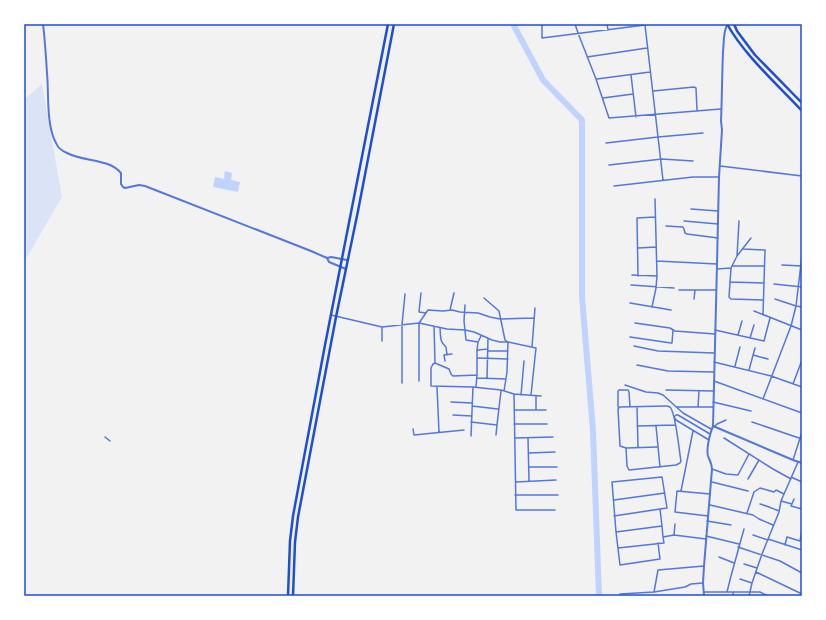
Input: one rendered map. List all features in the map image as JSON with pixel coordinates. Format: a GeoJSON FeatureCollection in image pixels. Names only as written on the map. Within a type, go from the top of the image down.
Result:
{"type":"FeatureCollection","features":[{"type":"Feature","properties":{"kind":"main road"},"geometry":{"type":"LineString","coordinates":[[288,596],[290,541],[293,516],[388,24]]}},
{"type":"Feature","properties":{"kind":"main road"},"geometry":{"type":"LineString","coordinates":[[293,596],[294,542],[298,517],[394,24]]}},
{"type":"Feature","properties":{"kind":"main road"},"geometry":{"type":"LineString","coordinates":[[728,24],[752,59],[802,111]]}},
{"type":"Feature","properties":{"kind":"main road"},"geometry":{"type":"LineString","coordinates":[[734,24],[737,31],[755,55],[802,103]]}},
{"type":"Feature","properties":{"kind":"street"},"geometry":{"type":"LineString","coordinates":[[43,24],[50,122],[56,143],[62,151],[88,160],[106,163],[117,169],[121,173],[121,184],[125,188],[139,185],[145,186],[327,258],[331,257],[348,260]]}},
{"type":"Feature","properties":{"kind":"street"},"geometry":{"type":"LineString","coordinates":[[542,24],[542,38],[625,28],[645,24],[662,160],[663,180]]}},
{"type":"Feature","properties":{"kind":"street"},"geometry":{"type":"LineString","coordinates":[[576,24],[609,118],[721,109]]}},
{"type":"Feature","properties":{"kind":"street"},"geometry":{"type":"LineString","coordinates":[[607,24],[608,30]]}},
{"type":"Feature","properties":{"kind":"street"},"geometry":{"type":"LineString","coordinates":[[624,24],[625,28]]}},
{"type":"Feature","properties":{"kind":"street"},"geometry":{"type":"LineString","coordinates":[[713,427],[716,269],[722,130],[721,109],[724,37],[728,24]]}},
{"type":"Feature","properties":{"kind":"street"},"geometry":{"type":"LineString","coordinates":[[587,57],[648,48]]}},
{"type":"Feature","properties":{"kind":"street"},"geometry":{"type":"LineString","coordinates":[[596,79],[650,72]]}},
{"type":"Feature","properties":{"kind":"street"},"geometry":{"type":"LineString","coordinates":[[631,75],[636,117]]}},
{"type":"Feature","properties":{"kind":"street"},"geometry":{"type":"LineString","coordinates":[[653,91],[694,87],[696,88],[697,110]]}},
{"type":"Feature","properties":{"kind":"street"},"geometry":{"type":"LineString","coordinates":[[603,98],[633,94]]}},
{"type":"Feature","properties":{"kind":"street"},"geometry":{"type":"LineString","coordinates":[[606,143],[703,133]]}},
{"type":"Feature","properties":{"kind":"street"},"geometry":{"type":"LineString","coordinates":[[609,165],[662,160],[693,161]]}},
{"type":"Feature","properties":{"kind":"street"},"geometry":{"type":"LineString","coordinates":[[720,166],[802,176]]}},
{"type":"Feature","properties":{"kind":"street"},"geometry":{"type":"LineString","coordinates":[[614,186],[693,177],[719,177]]}},
{"type":"Feature","properties":{"kind":"street"},"geometry":{"type":"LineString","coordinates":[[652,307],[657,276],[655,199]]}},
{"type":"Feature","properties":{"kind":"street"},"geometry":{"type":"LineString","coordinates":[[691,209],[718,210]]}},
{"type":"Feature","properties":{"kind":"street"},"geometry":{"type":"LineString","coordinates":[[638,276],[637,218],[655,217]]}},
{"type":"Feature","properties":{"kind":"street"},"geometry":{"type":"LineString","coordinates":[[684,221],[718,224]]}},
{"type":"Feature","properties":{"kind":"street"},"geometry":{"type":"LineString","coordinates":[[737,256],[740,221]]}},
{"type":"Feature","properties":{"kind":"street"},"geometry":{"type":"LineString","coordinates":[[666,226],[683,227],[685,234],[718,238]]}},
{"type":"Feature","properties":{"kind":"street"},"geometry":{"type":"LineString","coordinates":[[751,238],[737,256],[731,267],[729,295],[730,298],[764,300]]}},
{"type":"Feature","properties":{"kind":"street"},"geometry":{"type":"LineString","coordinates":[[638,248],[656,247]]}},
{"type":"Feature","properties":{"kind":"street"},"geometry":{"type":"LineString","coordinates":[[743,249],[765,250],[763,315]]}},
{"type":"Feature","properties":{"kind":"street"},"geometry":{"type":"LineString","coordinates":[[763,399],[791,326],[796,306],[802,255]]}},
{"type":"Feature","properties":{"kind":"street"},"geometry":{"type":"LineString","coordinates":[[327,258],[329,262],[346,270]]}},
{"type":"Feature","properties":{"kind":"street"},"geometry":{"type":"LineString","coordinates":[[657,261],[717,264]]}},
{"type":"Feature","properties":{"kind":"street"},"geometry":{"type":"LineString","coordinates":[[782,265],[801,266]]}},
{"type":"Feature","properties":{"kind":"street"},"geometry":{"type":"LineString","coordinates":[[716,269],[764,266]]}},
{"type":"Feature","properties":{"kind":"street"},"geometry":{"type":"LineString","coordinates":[[632,275],[657,276]]}},
{"type":"Feature","properties":{"kind":"street"},"geometry":{"type":"LineString","coordinates":[[730,282],[764,283]]}},
{"type":"Feature","properties":{"kind":"street"},"geometry":{"type":"LineString","coordinates":[[774,284],[802,287]]}},
{"type":"Feature","properties":{"kind":"street"},"geometry":{"type":"LineString","coordinates":[[631,285],[656,288],[674,288]]}},
{"type":"Feature","properties":{"kind":"street"},"geometry":{"type":"LineString","coordinates":[[679,290],[716,290]]}},
{"type":"Feature","properties":{"kind":"street"},"geometry":{"type":"LineString","coordinates":[[694,290],[694,299]]}},
{"type":"Feature","properties":{"kind":"street"},"geometry":{"type":"LineString","coordinates":[[421,293],[419,312],[426,313]]}},
{"type":"Feature","properties":{"kind":"street"},"geometry":{"type":"LineString","coordinates":[[450,310],[454,293]]}},
{"type":"Feature","properties":{"kind":"street"},"geometry":{"type":"LineString","coordinates":[[402,384],[402,325],[405,294]]}},
{"type":"Feature","properties":{"kind":"street"},"geometry":{"type":"LineString","coordinates":[[484,298],[499,311],[505,340],[508,342],[508,359],[504,391]]}},
{"type":"Feature","properties":{"kind":"street"},"geometry":{"type":"LineString","coordinates":[[775,299],[802,307]]}},
{"type":"Feature","properties":{"kind":"street"},"geometry":{"type":"LineString","coordinates":[[630,303],[671,310]]}},
{"type":"Feature","properties":{"kind":"street"},"geometry":{"type":"LineString","coordinates":[[464,305],[466,340],[478,342]]}},
{"type":"Feature","properties":{"kind":"street"},"geometry":{"type":"LineString","coordinates":[[532,348],[535,308]]}},
{"type":"Feature","properties":{"kind":"street"},"geometry":{"type":"LineString","coordinates":[[419,381],[419,323],[428,310],[450,310],[478,313],[500,319],[534,318]]}},
{"type":"Feature","properties":{"kind":"street"},"geometry":{"type":"LineString","coordinates":[[754,311],[802,330]]}},
{"type":"Feature","properties":{"kind":"street"},"geometry":{"type":"LineString","coordinates":[[331,315],[382,327],[419,323],[440,328],[465,330],[482,335],[492,340],[536,348],[531,395]]}},
{"type":"Feature","properties":{"kind":"street"},"geometry":{"type":"LineString","coordinates":[[716,330],[764,341],[770,318]]}},
{"type":"Feature","properties":{"kind":"street"},"geometry":{"type":"LineString","coordinates":[[738,335],[742,321]]}},
{"type":"Feature","properties":{"kind":"street"},"geometry":{"type":"LineString","coordinates":[[635,322],[670,328],[675,331],[715,334]]}},
{"type":"Feature","properties":{"kind":"street"},"geometry":{"type":"LineString","coordinates":[[750,338],[754,325]]}},
{"type":"Feature","properties":{"kind":"street"},"geometry":{"type":"LineString","coordinates":[[434,326],[435,363],[432,364],[431,368],[431,386],[476,387],[501,390],[521,395],[541,396]]}},
{"type":"Feature","properties":{"kind":"street"},"geometry":{"type":"LineString","coordinates":[[382,327],[382,341]]}},
{"type":"Feature","properties":{"kind":"street"},"geometry":{"type":"LineString","coordinates":[[440,328],[441,341],[446,347],[447,355]]}},
{"type":"Feature","properties":{"kind":"street"},"geometry":{"type":"LineString","coordinates":[[630,337],[672,343],[673,330]]}},
{"type":"Feature","properties":{"kind":"street"},"geometry":{"type":"LineString","coordinates":[[476,387],[477,350],[478,342],[482,335]]}},
{"type":"Feature","properties":{"kind":"street"},"geometry":{"type":"LineString","coordinates":[[488,338],[488,378]]}},
{"type":"Feature","properties":{"kind":"street"},"geometry":{"type":"LineString","coordinates":[[634,346],[658,351],[714,353]]}},
{"type":"Feature","properties":{"kind":"street"},"geometry":{"type":"LineString","coordinates":[[735,366],[740,348]]}},
{"type":"Feature","properties":{"kind":"street"},"geometry":{"type":"LineString","coordinates":[[749,370],[755,348]]}},
{"type":"Feature","properties":{"kind":"street"},"geometry":{"type":"LineString","coordinates":[[477,350],[508,351]]}},
{"type":"Feature","properties":{"kind":"street"},"geometry":{"type":"LineString","coordinates":[[445,361],[444,355],[452,354]]}},
{"type":"Feature","properties":{"kind":"street"},"geometry":{"type":"LineString","coordinates":[[753,355],[768,359]]}},
{"type":"Feature","properties":{"kind":"street"},"geometry":{"type":"LineString","coordinates":[[477,358],[508,359]]}},
{"type":"Feature","properties":{"kind":"street"},"geometry":{"type":"LineString","coordinates":[[793,384],[802,360]]}},
{"type":"Feature","properties":{"kind":"street"},"geometry":{"type":"LineString","coordinates":[[521,395],[524,362]]}},
{"type":"Feature","properties":{"kind":"street"},"geometry":{"type":"LineString","coordinates":[[714,362],[771,376],[802,387]]}},
{"type":"Feature","properties":{"kind":"street"},"geometry":{"type":"LineString","coordinates":[[435,363],[449,369],[450,374],[453,376],[477,376],[506,379]]}},
{"type":"Feature","properties":{"kind":"street"},"geometry":{"type":"LineString","coordinates":[[637,365],[668,371],[714,372]]}},
{"type":"Feature","properties":{"kind":"street"},"geometry":{"type":"LineString","coordinates":[[714,382],[802,413]]}},
{"type":"Feature","properties":{"kind":"street"},"geometry":{"type":"LineString","coordinates":[[625,385],[646,392],[663,395],[683,413],[711,429]]}},
{"type":"Feature","properties":{"kind":"street"},"geometry":{"type":"LineString","coordinates":[[437,386],[439,432]]}},
{"type":"Feature","properties":{"kind":"street"},"geometry":{"type":"LineString","coordinates":[[471,436],[473,387]]}},
{"type":"Feature","properties":{"kind":"street"},"geometry":{"type":"LineString","coordinates":[[496,435],[501,390]]}},
{"type":"Feature","properties":{"kind":"street"},"geometry":{"type":"LineString","coordinates":[[630,407],[629,391],[619,390],[617,392],[620,446],[626,448],[657,447]]}},
{"type":"Feature","properties":{"kind":"street"},"geometry":{"type":"LineString","coordinates":[[666,390],[714,391]]}},
{"type":"Feature","properties":{"kind":"street"},"geometry":{"type":"LineString","coordinates":[[698,407],[699,391]]}},
{"type":"Feature","properties":{"kind":"street"},"geometry":{"type":"LineString","coordinates":[[514,394],[516,510],[555,510]]}},
{"type":"Feature","properties":{"kind":"street"},"geometry":{"type":"LineString","coordinates":[[536,395],[536,410]]}},
{"type":"Feature","properties":{"kind":"street"},"geometry":{"type":"LineString","coordinates":[[451,402],[472,403]]}},
{"type":"Feature","properties":{"kind":"street"},"geometry":{"type":"LineString","coordinates":[[713,402],[751,411]]}},
{"type":"Feature","properties":{"kind":"street"},"geometry":{"type":"LineString","coordinates":[[472,406],[498,409]]}},
{"type":"Feature","properties":{"kind":"street"},"geometry":{"type":"LineString","coordinates":[[636,407],[638,448]]}},
{"type":"Feature","properties":{"kind":"street"},"geometry":{"type":"LineString","coordinates":[[618,408],[670,407],[674,417],[681,461],[676,465],[630,470],[627,466],[626,448]]}},
{"type":"Feature","properties":{"kind":"street"},"geometry":{"type":"LineString","coordinates":[[676,407],[713,407]]}},
{"type":"Feature","properties":{"kind":"street"},"geometry":{"type":"LineString","coordinates":[[514,410],[546,410]]}},
{"type":"Feature","properties":{"kind":"street"},"geometry":{"type":"LineString","coordinates":[[674,417],[678,415],[710,434]]}},
{"type":"Feature","properties":{"kind":"street"},"geometry":{"type":"LineString","coordinates":[[453,416],[472,416]]}},
{"type":"Feature","properties":{"kind":"street"},"geometry":{"type":"LineString","coordinates":[[674,417],[676,420],[709,440]]}},
{"type":"Feature","properties":{"kind":"street"},"geometry":{"type":"LineString","coordinates":[[704,596],[703,583],[707,521],[712,482],[712,463],[708,455],[709,440],[711,429],[718,423],[726,420]]}},
{"type":"Feature","properties":{"kind":"street"},"geometry":{"type":"LineString","coordinates":[[471,422],[497,425]]}},
{"type":"Feature","properties":{"kind":"street"},"geometry":{"type":"LineString","coordinates":[[752,422],[801,439]]}},
{"type":"Feature","properties":{"kind":"street"},"geometry":{"type":"LineString","coordinates":[[514,424],[547,424]]}},
{"type":"Feature","properties":{"kind":"street"},"geometry":{"type":"LineString","coordinates":[[638,426],[675,425]]}},
{"type":"Feature","properties":{"kind":"street"},"geometry":{"type":"LineString","coordinates":[[656,426],[660,467]]}},
{"type":"Feature","properties":{"kind":"street"},"geometry":{"type":"LineString","coordinates":[[713,427],[802,463]]}},
{"type":"Feature","properties":{"kind":"street"},"geometry":{"type":"LineString","coordinates":[[413,429],[414,435],[464,430]]}},
{"type":"Feature","properties":{"kind":"street"},"geometry":{"type":"LineString","coordinates":[[681,491],[694,431]]}},
{"type":"Feature","properties":{"kind":"street"},"geometry":{"type":"LineString","coordinates":[[793,460],[802,432]]}},
{"type":"Feature","properties":{"kind":"street"},"geometry":{"type":"LineString","coordinates":[[104,437],[110,441]]}},
{"type":"Feature","properties":{"kind":"street"},"geometry":{"type":"LineString","coordinates":[[515,438],[553,437]]}},
{"type":"Feature","properties":{"kind":"street"},"geometry":{"type":"LineString","coordinates":[[528,438],[529,481]]}},
{"type":"Feature","properties":{"kind":"street"},"geometry":{"type":"LineString","coordinates":[[724,438],[759,460],[791,478],[802,482]]}},
{"type":"Feature","properties":{"kind":"street"},"geometry":{"type":"LineString","coordinates":[[529,453],[555,452]]}},
{"type":"Feature","properties":{"kind":"street"},"geometry":{"type":"LineString","coordinates":[[712,469],[726,474],[738,475],[749,454]]}},
{"type":"Feature","properties":{"kind":"street"},"geometry":{"type":"LineString","coordinates":[[748,479],[759,460]]}},
{"type":"Feature","properties":{"kind":"street"},"geometry":{"type":"LineString","coordinates":[[749,596],[752,583],[781,501],[798,462]]}},
{"type":"Feature","properties":{"kind":"street"},"geometry":{"type":"LineString","coordinates":[[529,467],[557,467]]}},
{"type":"Feature","properties":{"kind":"street"},"geometry":{"type":"LineString","coordinates":[[614,516],[667,508],[662,477],[612,482],[614,516],[620,565],[660,559],[658,543]]}},
{"type":"Feature","properties":{"kind":"street"},"geometry":{"type":"LineString","coordinates":[[516,482],[556,480]]}},
{"type":"Feature","properties":{"kind":"street"},"geometry":{"type":"LineString","coordinates":[[712,482],[748,491]]}},
{"type":"Feature","properties":{"kind":"street"},"geometry":{"type":"LineString","coordinates":[[747,514],[754,492],[760,488],[774,492],[776,490],[784,494]]}},
{"type":"Feature","properties":{"kind":"street"},"geometry":{"type":"LineString","coordinates":[[708,516],[675,512],[677,491],[711,494]]}},
{"type":"Feature","properties":{"kind":"street"},"geometry":{"type":"LineString","coordinates":[[614,500],[665,493]]}},
{"type":"Feature","properties":{"kind":"street"},"geometry":{"type":"LineString","coordinates":[[516,495],[558,495]]}},
{"type":"Feature","properties":{"kind":"street"},"geometry":{"type":"LineString","coordinates":[[792,504],[794,499]]}},
{"type":"Feature","properties":{"kind":"street"},"geometry":{"type":"LineString","coordinates":[[781,501],[802,509]]}},
{"type":"Feature","properties":{"kind":"street"},"geometry":{"type":"LineString","coordinates":[[760,504],[779,510]]}},
{"type":"Feature","properties":{"kind":"street"},"geometry":{"type":"LineString","coordinates":[[710,505],[753,515],[759,520],[773,525]]}},
{"type":"Feature","properties":{"kind":"street"},"geometry":{"type":"LineString","coordinates":[[618,548],[664,543],[660,509]]}},
{"type":"Feature","properties":{"kind":"street"},"geometry":{"type":"LineString","coordinates":[[707,521],[731,525]]}},
{"type":"Feature","properties":{"kind":"street"},"geometry":{"type":"LineString","coordinates":[[674,535],[675,524]]}},
{"type":"Feature","properties":{"kind":"street"},"geometry":{"type":"LineString","coordinates":[[616,532],[662,526]]}},
{"type":"Feature","properties":{"kind":"street"},"geometry":{"type":"LineString","coordinates":[[727,592],[744,529]]}},
{"type":"Feature","properties":{"kind":"street"},"geometry":{"type":"LineString","coordinates":[[785,545],[787,538],[801,541],[802,530]]}},
{"type":"Feature","properties":{"kind":"street"},"geometry":{"type":"LineString","coordinates":[[663,537],[674,535],[706,539]]}},
{"type":"Feature","properties":{"kind":"street"},"geometry":{"type":"LineString","coordinates":[[753,535],[802,550]]}},
{"type":"Feature","properties":{"kind":"street"},"geometry":{"type":"LineString","coordinates":[[706,536],[740,544]]}},
{"type":"Feature","properties":{"kind":"street"},"geometry":{"type":"LineString","coordinates":[[738,547],[780,561],[802,573]]}},
{"type":"Feature","properties":{"kind":"street"},"geometry":{"type":"LineString","coordinates":[[719,558],[734,563]]}},
{"type":"Feature","properties":{"kind":"street"},"geometry":{"type":"LineString","coordinates":[[744,564],[758,568]]}},
{"type":"Feature","properties":{"kind":"street"},"geometry":{"type":"LineString","coordinates":[[654,592],[658,570],[704,566]]}},
{"type":"Feature","properties":{"kind":"street"},"geometry":{"type":"LineString","coordinates":[[756,572],[802,594]]}},
{"type":"Feature","properties":{"kind":"street"},"geometry":{"type":"LineString","coordinates":[[740,579],[752,583]]}},
{"type":"Feature","properties":{"kind":"street"},"geometry":{"type":"LineString","coordinates":[[620,594],[654,592],[703,583]]}},
{"type":"Feature","properties":{"kind":"street"},"geometry":{"type":"LineString","coordinates":[[704,592],[760,592],[768,596]]}},
{"type":"Feature","properties":{"kind":"shaded area"},"geometry":{"type":"Polygon","coordinates":[[[42,84],[62,197],[24,262],[24,100],[42,84]]]}},
{"type":"Feature","properties":{"kind":"water"},"geometry":{"type":"Polygon","coordinates":[[[225,171],[232,173],[231,180],[240,182],[238,192],[213,187],[215,177],[224,179],[225,171]]]}},
{"type":"Feature","properties":{"kind":"waterway"},"geometry":{"type":"LineString","coordinates":[[513,24],[543,80],[582,120],[582,297],[593,431],[599,596]]}}]}
